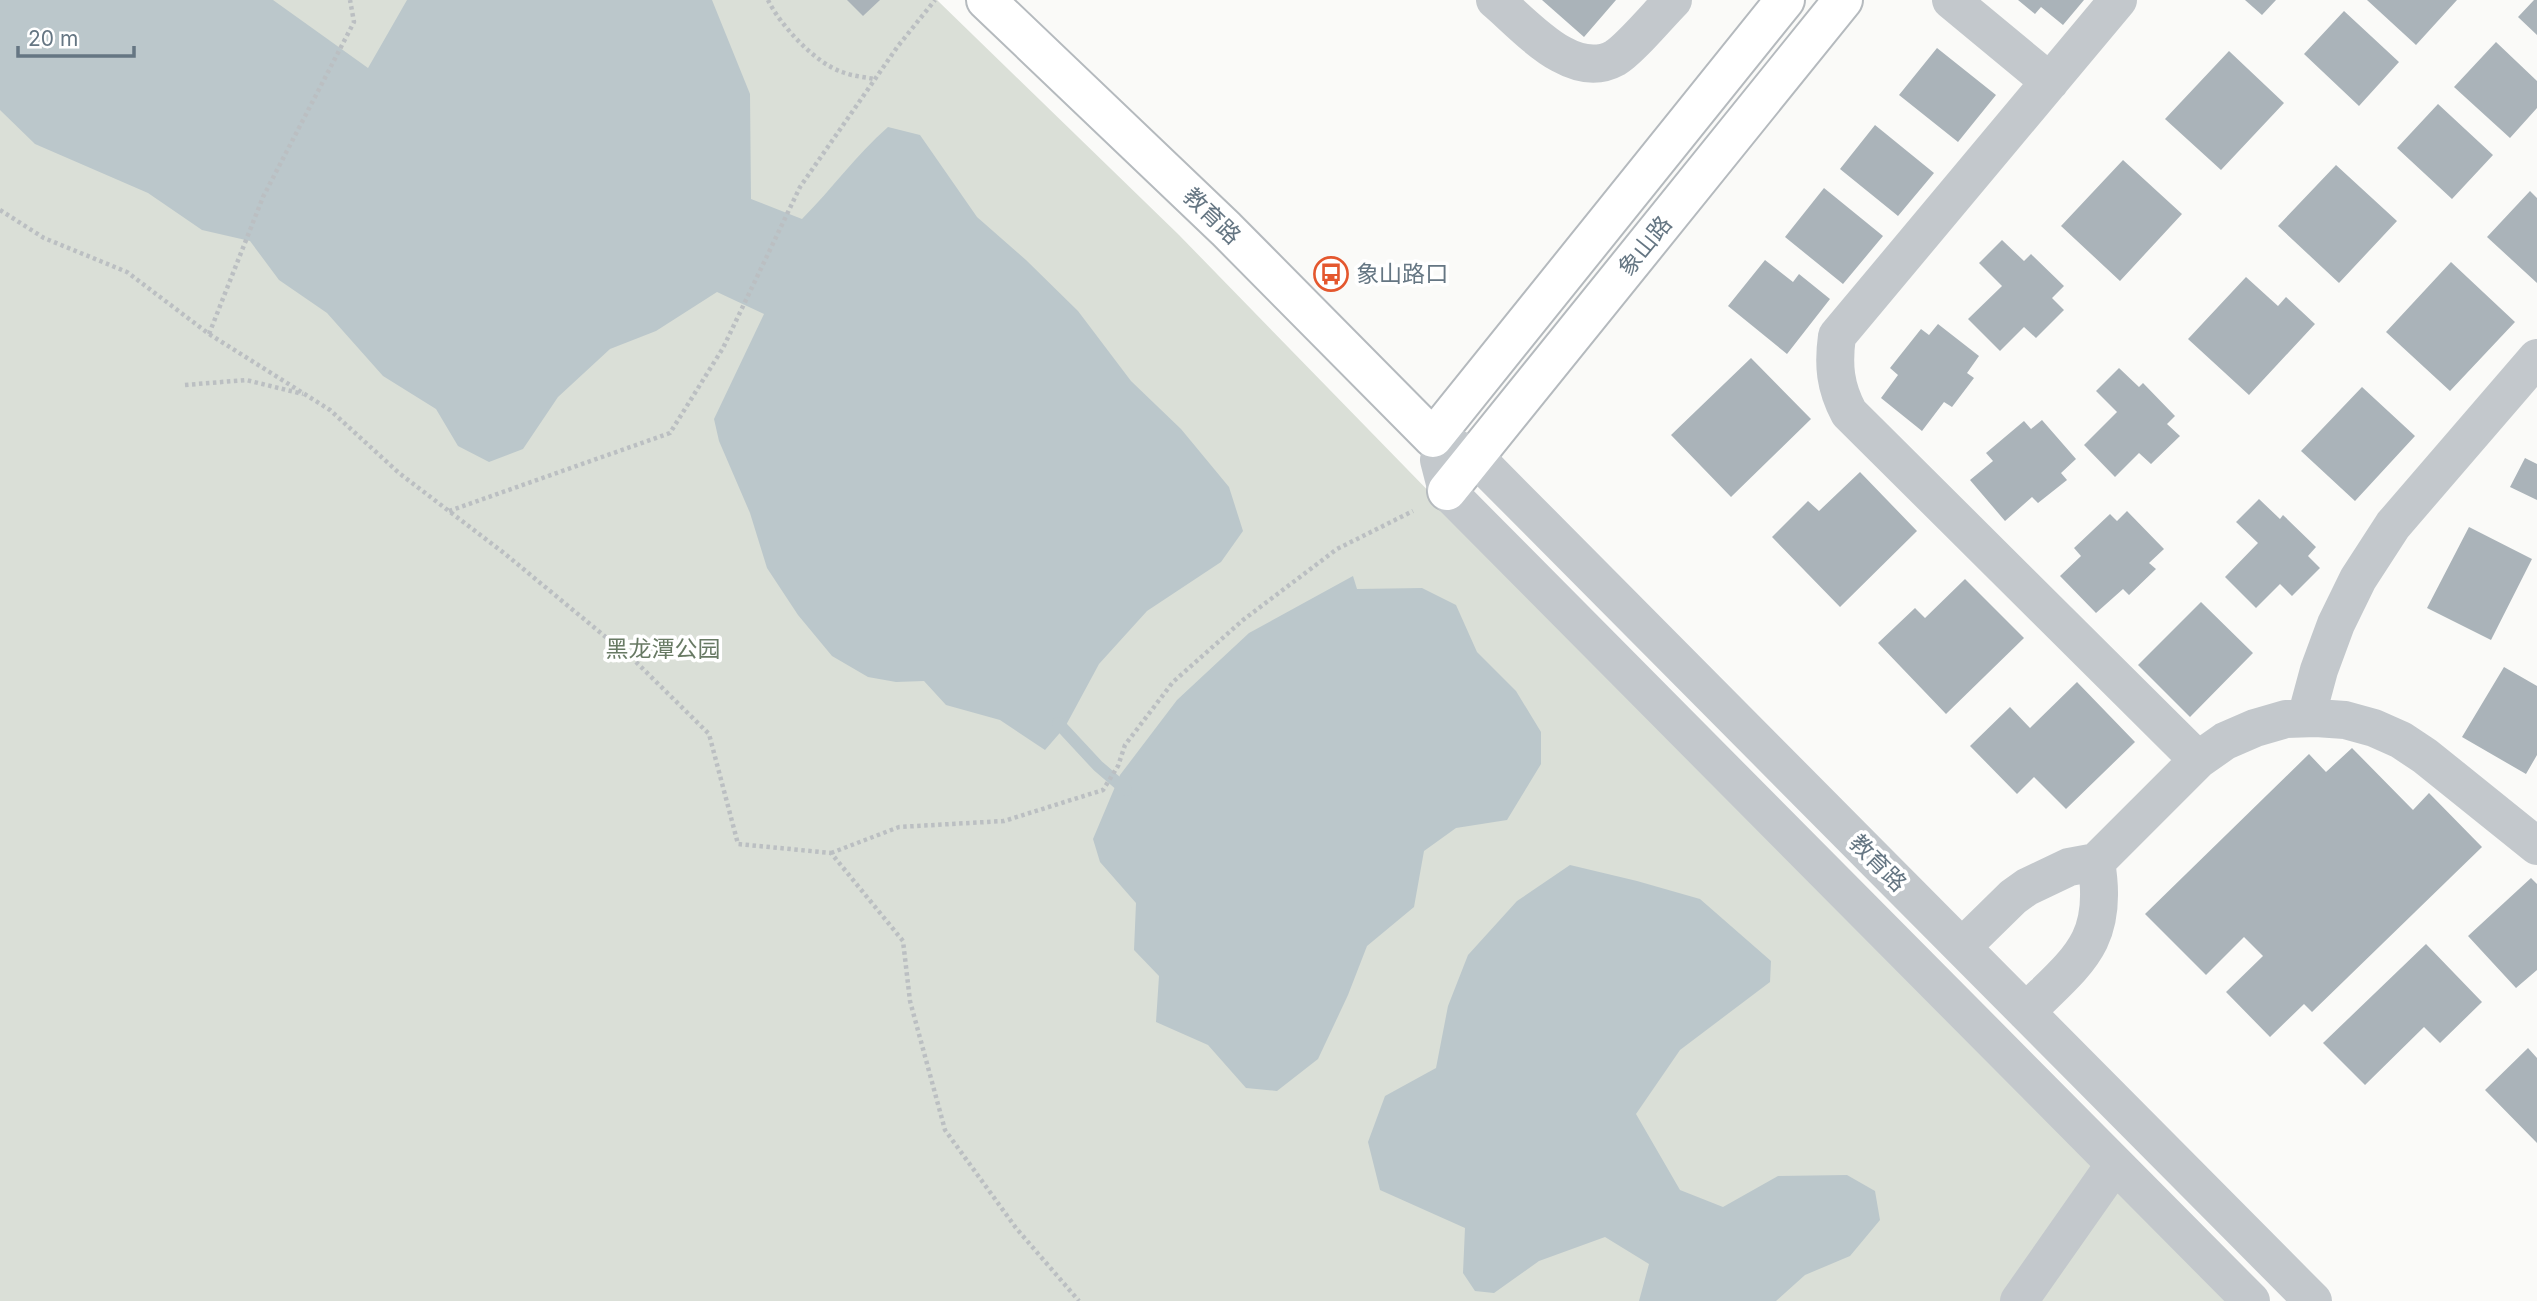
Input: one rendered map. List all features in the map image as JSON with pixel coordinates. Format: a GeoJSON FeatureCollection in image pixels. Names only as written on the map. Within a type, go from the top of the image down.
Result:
{"type":"FeatureCollection","features":[{"type":"Feature","properties":{"kind":"main road","name":"教育路"},"geometry":{"type":"LineString","coordinates":[[986,0],[1226,229],[1433,438]]}},
{"type":"Feature","properties":{"kind":"main road","name":"象山路"},"geometry":{"type":"LineString","coordinates":[[1433,438],[1785,0]]}},
{"type":"Feature","properties":{"kind":"main road","name":"象山路"},"geometry":{"type":"LineString","coordinates":[[1447,491],[1843,0]]}},
{"type":"Feature","properties":{"kind":"street"},"geometry":{"type":"LineString","coordinates":[[1495,0],[1567,59],[1593,64],[1617,57],[1673,0]]}},
{"type":"Feature","properties":{"kind":"street"},"geometry":{"type":"LineString","coordinates":[[1951,0],[2050,82]]}},
{"type":"Feature","properties":{"kind":"street"},"geometry":{"type":"LineString","coordinates":[[2118,0],[1837,336],[1835,377],[1849,414],[2198,760]]}},
{"type":"Feature","properties":{"kind":"street"},"geometry":{"type":"LineString","coordinates":[[2306,718],[2319,670],[2336,624],[2358,579],[2393,525],[2537,358]]}},
{"type":"Feature","properties":{"kind":"street","name":"教育路"},"geometry":{"type":"LineString","coordinates":[[1433,438],[1475,457],[2313,1301]]}},
{"type":"Feature","properties":{"kind":"street","name":"教育路"},"geometry":{"type":"LineString","coordinates":[[1433,438],[1447,491],[2251,1301]]}},
{"type":"Feature","properties":{"kind":"street"},"geometry":{"type":"LineString","coordinates":[[1962,947],[2013,897],[2027,887],[2069,867],[2096,862],[2198,760],[2225,741],[2286,719],[2345,720],[2374,728],[2401,740],[2537,846]]}},
{"type":"Feature","properties":{"kind":"street"},"geometry":{"type":"LineString","coordinates":[[2026,1012],[2081,957],[2090,943],[2099,905],[2100,884],[2096,862]]}},
{"type":"Feature","properties":{"kind":"street"},"geometry":{"type":"LineString","coordinates":[[2019,1301],[2115,1164]]}},
{"type":"Feature","properties":{"kind":"path"},"geometry":{"type":"LineString","coordinates":[[209,334],[263,197],[354,22],[350,0]]}},
{"type":"Feature","properties":{"kind":"path"},"geometry":{"type":"LineString","coordinates":[[768,0],[775,15],[815,57],[840,72],[874,79]]}},
{"type":"Feature","properties":{"kind":"path"},"geometry":{"type":"LineString","coordinates":[[449,511],[670,433],[723,348],[800,187],[874,79],[935,0]]}},
{"type":"Feature","properties":{"kind":"path"},"geometry":{"type":"LineString","coordinates":[[0,210],[44,238],[127,272],[209,334],[330,410],[399,473],[636,662],[709,734],[738,844],[831,853],[899,827],[1004,821],[1102,790],[1118,766],[1125,745],[1173,682],[1243,620],[1337,549],[1447,491]]}},
{"type":"Feature","properties":{"kind":"path"},"geometry":{"type":"LineString","coordinates":[[185,385],[246,380],[307,396]]}},
{"type":"Feature","properties":{"kind":"path"},"geometry":{"type":"LineString","coordinates":[[831,853],[902,941],[910,1001],[945,1130],[1016,1228],[1079,1301]]}},
{"type":"Feature","properties":{"kind":"green space","name":"黑龙潭公园"},"geometry":{"type":"Polygon","coordinates":[[[0,0],[937,0],[1179,235],[1788,860],[2229,1301],[0,1301],[0,0]]]}},
{"type":"Feature","properties":{"kind":"shaded area"},"geometry":{"type":"Polygon","coordinates":[[[0,0],[273,0],[368,68],[407,0],[712,0],[750,94],[751,199],[802,219],[888,127],[920,135],[977,217],[1078,311],[1131,381],[1181,429],[1229,487],[1243,531],[1221,562],[1147,611],[1099,664],[1065,727],[1045,750],[1000,720],[946,705],[924,681],[896,682],[868,677],[832,656],[798,615],[767,568],[750,513],[719,441],[714,419],[764,314],[717,292],[656,331],[610,349],[558,397],[523,449],[489,462],[458,446],[436,409],[383,376],[327,313],[279,280],[250,241],[202,230],[148,193],[35,144],[0,110],[0,0]]]}},
{"type":"Feature","properties":{"kind":"shaded area"},"geometry":{"type":"Polygon","coordinates":[[[1353,576],[1357,589],[1422,588],[1456,605],[1477,652],[1516,691],[1541,732],[1541,764],[1507,820],[1456,828],[1424,851],[1414,907],[1367,946],[1318,1059],[1277,1091],[1246,1088],[1208,1045],[1156,1022],[1159,976],[1134,950],[1136,903],[1100,862],[1093,839],[1120,775],[1177,700],[1249,633],[1353,576]]]}},
{"type":"Feature","properties":{"kind":"shaded area"},"geometry":{"type":"Polygon","coordinates":[[[1570,865],[1700,899],[1771,961],[1770,982],[1680,1050],[1636,1114],[1680,1190],[1723,1207],[1778,1176],[1847,1175],[1875,1191],[1880,1220],[1850,1256],[1805,1275],[1776,1301],[1639,1301],[1649,1264],[1605,1237],[1539,1261],[1494,1293],[1475,1291],[1463,1273],[1465,1228],[1380,1190],[1368,1142],[1385,1096],[1436,1068],[1448,1006],[1468,955],[1517,901],[1570,865]]]}},
{"type":"Feature","properties":{"kind":"building"},"geometry":{"type":"Polygon","coordinates":[[[847,0],[880,0],[863,16],[847,0]]]}},
{"type":"Feature","properties":{"kind":"building"},"geometry":{"type":"Polygon","coordinates":[[[1542,0],[1616,0],[1584,37],[1542,0]]]}},
{"type":"Feature","properties":{"kind":"building"},"geometry":{"type":"Polygon","coordinates":[[[2018,0],[2084,0],[2063,25],[2041,7],[2035,14],[2018,0]]]}},
{"type":"Feature","properties":{"kind":"building"},"geometry":{"type":"Polygon","coordinates":[[[2245,0],[2276,0],[2262,15],[2245,0]]]}},
{"type":"Feature","properties":{"kind":"building"},"geometry":{"type":"Polygon","coordinates":[[[2367,0],[2457,0],[2416,45],[2367,0]]]}},
{"type":"Feature","properties":{"kind":"building"},"geometry":{"type":"Polygon","coordinates":[[[2537,0],[2537,35],[2518,17],[2537,0]]]}},
{"type":"Feature","properties":{"kind":"building"},"geometry":{"type":"Polygon","coordinates":[[[2344,11],[2399,62],[2359,106],[2304,54],[2344,11]]]}},
{"type":"Feature","properties":{"kind":"building"},"geometry":{"type":"Polygon","coordinates":[[[2496,42],[2537,81],[2537,108],[2510,138],[2454,87],[2496,42]]]}},
{"type":"Feature","properties":{"kind":"building"},"geometry":{"type":"Polygon","coordinates":[[[1937,48],[1996,95],[1958,142],[1899,95],[1937,48]]]}},
{"type":"Feature","properties":{"kind":"building"},"geometry":{"type":"Polygon","coordinates":[[[2229,51],[2284,103],[2221,170],[2165,119],[2229,51]]]}},
{"type":"Feature","properties":{"kind":"building"},"geometry":{"type":"Polygon","coordinates":[[[2438,104],[2493,155],[2452,199],[2397,148],[2438,104]]]}},
{"type":"Feature","properties":{"kind":"building"},"geometry":{"type":"Polygon","coordinates":[[[1875,125],[1934,173],[1898,216],[1840,169],[1875,125]]]}},
{"type":"Feature","properties":{"kind":"building"},"geometry":{"type":"Polygon","coordinates":[[[2123,160],[2182,214],[2120,281],[2061,226],[2123,160]]]}},
{"type":"Feature","properties":{"kind":"building"},"geometry":{"type":"Polygon","coordinates":[[[2336,165],[2397,221],[2339,283],[2278,226],[2336,165]]]}},
{"type":"Feature","properties":{"kind":"building"},"geometry":{"type":"Polygon","coordinates":[[[1824,188],[1883,236],[1843,284],[1785,237],[1824,188]]]}},
{"type":"Feature","properties":{"kind":"building"},"geometry":{"type":"Polygon","coordinates":[[[2530,191],[2537,198],[2537,283],[2487,237],[2530,191]]]}},
{"type":"Feature","properties":{"kind":"building"},"geometry":{"type":"Polygon","coordinates":[[[2002,240],[2024,261],[2031,254],[2064,286],[2052,298],[2064,310],[2036,338],[2024,327],[2000,351],[1968,319],[2002,286],[1979,263],[2002,240]]]}},
{"type":"Feature","properties":{"kind":"building"},"geometry":{"type":"Polygon","coordinates":[[[1765,260],[1793,282],[1799,274],[1830,299],[1787,354],[1728,306],[1765,260]]]}},
{"type":"Feature","properties":{"kind":"building"},"geometry":{"type":"Polygon","coordinates":[[[2451,262],[2515,322],[2450,391],[2386,332],[2451,262]]]}},
{"type":"Feature","properties":{"kind":"building"},"geometry":{"type":"Polygon","coordinates":[[[2246,277],[2278,306],[2286,297],[2315,324],[2249,395],[2188,339],[2246,277]]]}},
{"type":"Feature","properties":{"kind":"building"},"geometry":{"type":"Polygon","coordinates":[[[1938,324],[1979,356],[1967,373],[1974,378],[1952,407],[1944,402],[1922,431],[1881,398],[1898,375],[1890,368],[1921,329],[1929,335],[1938,324]]]}},
{"type":"Feature","properties":{"kind":"building"},"geometry":{"type":"Polygon","coordinates":[[[1751,358],[1811,419],[1731,497],[1671,435],[1751,358]]]}},
{"type":"Feature","properties":{"kind":"building"},"geometry":{"type":"Polygon","coordinates":[[[2119,368],[2139,387],[2143,383],[2175,416],[2167,424],[2180,436],[2151,464],[2139,453],[2115,477],[2084,445],[2117,412],[2096,391],[2119,368]]]}},
{"type":"Feature","properties":{"kind":"building"},"geometry":{"type":"Polygon","coordinates":[[[2362,387],[2415,436],[2355,501],[2301,451],[2362,387]]]}},
{"type":"Feature","properties":{"kind":"building"},"geometry":{"type":"Polygon","coordinates":[[[2042,420],[2076,459],[2061,473],[2067,480],[2038,503],[2032,497],[2005,521],[1970,480],[1993,461],[1986,453],[2024,421],[2031,429],[2042,420]]]}},
{"type":"Feature","properties":{"kind":"building"},"geometry":{"type":"Polygon","coordinates":[[[2525,458],[2537,464],[2537,500],[2510,487],[2525,458]]]}},
{"type":"Feature","properties":{"kind":"building"},"geometry":{"type":"Polygon","coordinates":[[[1860,472],[1917,531],[1840,607],[1772,537],[1808,501],[1819,511],[1860,472]]]}},
{"type":"Feature","properties":{"kind":"building"},"geometry":{"type":"Polygon","coordinates":[[[2259,499],[2280,519],[2283,515],[2316,547],[2308,556],[2320,568],[2292,596],[2280,584],[2256,608],[2225,577],[2258,543],[2236,522],[2259,499]]]}},
{"type":"Feature","properties":{"kind":"building"},"geometry":{"type":"Polygon","coordinates":[[[2127,511],[2164,549],[2149,563],[2156,569],[2129,595],[2123,589],[2096,613],[2060,576],[2081,556],[2074,548],[2110,514],[2117,521],[2127,511]]]}},
{"type":"Feature","properties":{"kind":"building"},"geometry":{"type":"Polygon","coordinates":[[[2469,527],[2532,559],[2491,640],[2427,608],[2469,527]]]}},
{"type":"Feature","properties":{"kind":"building"},"geometry":{"type":"Polygon","coordinates":[[[1965,579],[2024,638],[1946,714],[1878,643],[1915,608],[1925,618],[1965,579]]]}},
{"type":"Feature","properties":{"kind":"building"},"geometry":{"type":"Polygon","coordinates":[[[2201,602],[2253,653],[2190,717],[2138,665],[2201,602]]]}},
{"type":"Feature","properties":{"kind":"building"},"geometry":{"type":"Polygon","coordinates":[[[2504,667],[2537,686],[2537,755],[2526,774],[2462,737],[2504,667]]]}},
{"type":"Feature","properties":{"kind":"building"},"geometry":{"type":"Polygon","coordinates":[[[2077,682],[2135,742],[2066,809],[2034,777],[2017,794],[1970,746],[2010,707],[2030,728],[2077,682]]]}},
{"type":"Feature","properties":{"kind":"building"},"geometry":{"type":"Polygon","coordinates":[[[2352,748],[2413,810],[2429,793],[2482,847],[2312,1012],[2304,1004],[2270,1037],[2226,992],[2263,956],[2244,937],[2206,975],[2145,914],[2309,754],[2326,772],[2352,748]]]}},
{"type":"Feature","properties":{"kind":"building"},"geometry":{"type":"Polygon","coordinates":[[[2531,878],[2537,884],[2537,970],[2516,988],[2468,936],[2531,878]]]}},
{"type":"Feature","properties":{"kind":"building"},"geometry":{"type":"Polygon","coordinates":[[[2426,944],[2482,1002],[2440,1043],[2424,1027],[2365,1085],[2323,1043],[2426,944]]]}},
{"type":"Feature","properties":{"kind":"building"},"geometry":{"type":"Polygon","coordinates":[[[2528,1048],[2537,1058],[2537,1143],[2485,1090],[2528,1048]]]}},
{"type":"Feature","properties":{"kind":"waterway"},"geometry":{"type":"LineString","coordinates":[[1058,723],[1098,766],[1126,790]]}},
{"type":"Feature","properties":{"kind":"place","name":"象山路口"},"geometry":{"type":"Point","coordinates":[1331,274]}}]}
